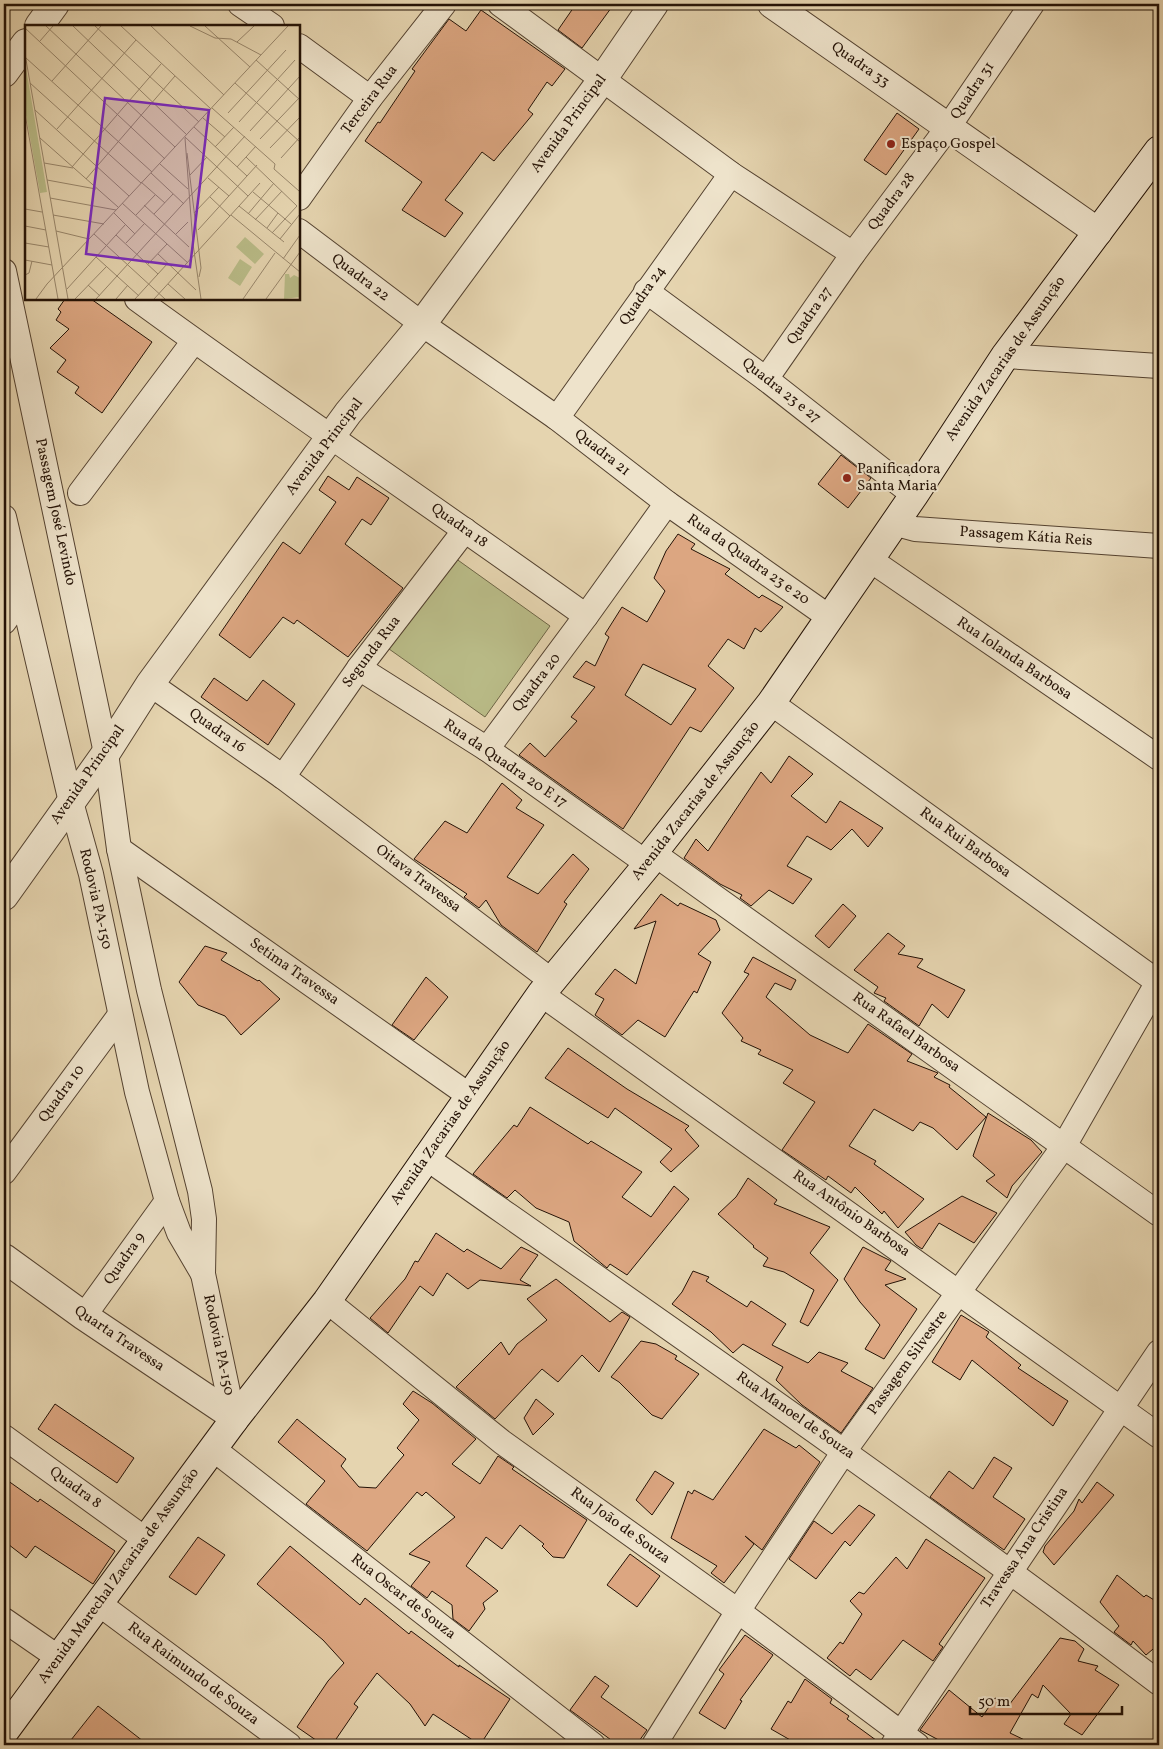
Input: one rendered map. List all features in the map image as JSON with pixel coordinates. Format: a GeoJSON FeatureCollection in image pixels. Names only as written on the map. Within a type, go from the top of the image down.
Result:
{"type":"FeatureCollection","features":[{"type":"Feature","properties":{"kind":"main road"},"geometry":{"type":"LineString","coordinates":[[39,25],[55,4]]}},
{"type":"Feature","properties":{"kind":"main road","name":"Avenida Principal"},"geometry":{"type":"LineString","coordinates":[[4,896],[106,753],[150,684],[330,438],[422,324],[602,80],[654,4]]}},
{"type":"Feature","properties":{"kind":"main road","name":"Quadra 33"},"geometry":{"type":"LineString","coordinates":[[772,4],[949,126]]}},
{"type":"Feature","properties":{"kind":"main road"},"geometry":{"type":"LineString","coordinates":[[4,73],[25,44]]}},
{"type":"Feature","properties":{"kind":"main road","name":"Quadra 31"},"geometry":{"type":"LineString","coordinates":[[949,126],[1098,232]]}},
{"type":"Feature","properties":{"kind":"main road"},"geometry":{"type":"LineString","coordinates":[[1151,172],[1159,150]]}},
{"type":"Feature","properties":{"kind":"main road","name":"Avenida Zacarias de Assunção"},"geometry":{"type":"LineString","coordinates":[[234,1418],[327,1301],[425,1157],[547,987],[771,703],[914,495],[1005,356],[1098,232],[1151,172]]}},
{"type":"Feature","properties":{"kind":"main road","name":"Quarta Travessa"},"geometry":{"type":"LineString","coordinates":[[4,1258],[84,1316],[234,1418]]}},
{"type":"Feature","properties":{"kind":"main road","name":"Avenida Marechal Zacarias de Assunção"},"geometry":{"type":"LineString","coordinates":[[4,1732],[234,1418]]}},
{"type":"Feature","properties":{"kind":"street","name":"Terceira Rua"},"geometry":{"type":"LineString","coordinates":[[300,197],[370,98],[444,4]]}},
{"type":"Feature","properties":{"kind":"street"},"geometry":{"type":"LineString","coordinates":[[500,4],[731,174],[853,254]]}},
{"type":"Feature","properties":{"kind":"street","name":"Quadra 31"},"geometry":{"type":"LineString","coordinates":[[949,126],[1032,4]]}},
{"type":"Feature","properties":{"kind":"street"},"geometry":{"type":"LineString","coordinates":[[248,6],[271,25]]}},
{"type":"Feature","properties":{"kind":"street"},"geometry":{"type":"LineString","coordinates":[[300,47],[370,98]]}},
{"type":"Feature","properties":{"kind":"street","name":"Quadra 28"},"geometry":{"type":"LineString","coordinates":[[853,254],[949,126]]}},
{"type":"Feature","properties":{"kind":"street","name":"Quadra 24"},"geometry":{"type":"LineString","coordinates":[[557,418],[731,174]]}},
{"type":"Feature","properties":{"kind":"street","name":"Quadra 22"},"geometry":{"type":"LineString","coordinates":[[300,232],[422,324]]}},
{"type":"Feature","properties":{"kind":"street","name":"Quadra 27"},"geometry":{"type":"LineString","coordinates":[[766,379],[853,254]]}},
{"type":"Feature","properties":{"kind":"street","name":"Passagem José Levindo"},"geometry":{"type":"LineString","coordinates":[[4,271],[106,753]]}},
{"type":"Feature","properties":{"kind":"street","name":"Quadra 23 e 27"},"geometry":{"type":"LineString","coordinates":[[646,291],[766,379],[914,495]]}},
{"type":"Feature","properties":{"kind":"street"},"geometry":{"type":"LineString","coordinates":[[137,300],[330,438]]}},
{"type":"Feature","properties":{"kind":"street","name":"Quadra 21"},"geometry":{"type":"LineString","coordinates":[[422,324],[557,418],[667,503]]}},
{"type":"Feature","properties":{"kind":"street"},"geometry":{"type":"LineString","coordinates":[[80,493],[194,341]]}},
{"type":"Feature","properties":{"kind":"street"},"geometry":{"type":"LineString","coordinates":[[1005,356],[1159,366]]}},
{"type":"Feature","properties":{"kind":"street","name":"Quadra 18"},"geometry":{"type":"LineString","coordinates":[[330,438],[465,530],[586,616]]}},
{"type":"Feature","properties":{"kind":"street"},"geometry":{"type":"LineString","coordinates":[[586,616],[667,503]]}},
{"type":"Feature","properties":{"kind":"street","name":"Rua da Quadra 23 e 20"},"geometry":{"type":"LineString","coordinates":[[667,503],[829,617]]}},
{"type":"Feature","properties":{"kind":"street","name":"Rodovia PA-150"},"geometry":{"type":"LineString","coordinates":[[4,517],[71,802],[91,874],[120,1015],[167,1201],[179,1233],[203,1274]]}},
{"type":"Feature","properties":{"kind":"street","name":"Passagem Kátia Reis"},"geometry":{"type":"LineString","coordinates":[[893,523],[915,529],[1159,546]]}},
{"type":"Feature","properties":{"kind":"street","name":"Segunda Rua"},"geometry":{"type":"LineString","coordinates":[[284,778],[359,668],[465,530]]}},
{"type":"Feature","properties":{"kind":"street","name":"Rua Iolanda Barbosa"},"geometry":{"type":"LineString","coordinates":[[869,559],[1159,758]]}},
{"type":"Feature","properties":{"kind":"street"},"geometry":{"type":"LineString","coordinates":[[4,622],[22,597]]}},
{"type":"Feature","properties":{"kind":"street","name":"Quadra 20"},"geometry":{"type":"LineString","coordinates":[[487,749],[586,616]]}},
{"type":"Feature","properties":{"kind":"street","name":"Rua da Quadra 20 E 17"},"geometry":{"type":"LineString","coordinates":[[359,668],[487,749],[650,858]]}},
{"type":"Feature","properties":{"kind":"street","name":"Quadra 16"},"geometry":{"type":"LineString","coordinates":[[150,684],[284,778]]}},
{"type":"Feature","properties":{"kind":"street","name":"Rua Rui Barbosa"},"geometry":{"type":"LineString","coordinates":[[771,703],[1159,981]]}},
{"type":"Feature","properties":{"kind":"street"},"geometry":{"type":"LineString","coordinates":[[1126,736],[1159,737]]}},
{"type":"Feature","properties":{"kind":"street","name":"Rodovia PA-150"},"geometry":{"type":"LineString","coordinates":[[106,753],[119,849],[149,990],[200,1191],[204,1219],[203,1274],[234,1418]]}},
{"type":"Feature","properties":{"kind":"street","name":"Oitava Travessa"},"geometry":{"type":"LineString","coordinates":[[284,778],[547,987]]}},
{"type":"Feature","properties":{"kind":"street","name":"Setima Travessa"},"geometry":{"type":"LineString","coordinates":[[119,849],[470,1096]]}},
{"type":"Feature","properties":{"kind":"street","name":"Rua Rafael Barbosa"},"geometry":{"type":"LineString","coordinates":[[650,858],[1159,1214]]}},
{"type":"Feature","properties":{"kind":"street","name":"Passagem Silvestre"},"geometry":{"type":"LineString","coordinates":[[654,1745],[738,1611],[845,1450],[1064,1146],[1159,981]]}},
{"type":"Feature","properties":{"kind":"street","name":"Rua Antônio Barbosa"},"geometry":{"type":"LineString","coordinates":[[547,987],[960,1292],[1159,1436]]}},
{"type":"Feature","properties":{"kind":"street","name":"Quadra 10"},"geometry":{"type":"LineString","coordinates":[[4,1172],[120,1015]]}},
{"type":"Feature","properties":{"kind":"street","name":"Rua Manoel de Souza"},"geometry":{"type":"LineString","coordinates":[[425,1157],[845,1450],[1010,1570],[1159,1683]]}},
{"type":"Feature","properties":{"kind":"street","name":"Quadra 9"},"geometry":{"type":"LineString","coordinates":[[84,1316],[167,1201]]}},
{"type":"Feature","properties":{"kind":"street","name":"Rua João de Souza"},"geometry":{"type":"LineString","coordinates":[[327,1301],[502,1442],[738,1611],[904,1741]]}},
{"type":"Feature","properties":{"kind":"street","name":"Travessa Ana Cristina"},"geometry":{"type":"LineString","coordinates":[[904,1741],[1010,1570],[1159,1352]]}},
{"type":"Feature","properties":{"kind":"street","name":"Quadra 8"},"geometry":{"type":"LineString","coordinates":[[4,1437],[145,1539]]}},
{"type":"Feature","properties":{"kind":"street","name":"Rua Oscar de Souza"},"geometry":{"type":"LineString","coordinates":[[212,1448],[593,1745]]}},
{"type":"Feature","properties":{"kind":"street","name":"Rua Raimundo de Souza"},"geometry":{"type":"LineString","coordinates":[[98,1603],[289,1745]]}},
{"type":"Feature","properties":{"kind":"street"},"geometry":{"type":"LineString","coordinates":[[4,1620],[59,1658]]}},
{"type":"Feature","properties":{"kind":"green space"},"geometry":{"type":"Polygon","coordinates":[[[448,553],[550,626],[485,717],[382,644],[448,553]]]}},
{"type":"Feature","properties":{"kind":"building"},"geometry":{"type":"Polygon","coordinates":[[[576,4],[614,4],[582,48],[558,30],[576,4]]]}},
{"type":"Feature","properties":{"kind":"building"},"geometry":{"type":"Polygon","coordinates":[[[481,10],[565,69],[552,86],[547,82],[528,110],[533,114],[494,161],[482,152],[445,200],[463,213],[445,237],[402,210],[422,182],[365,141],[378,122],[380,123],[415,71],[412,69],[449,19],[466,31],[481,10]]]}},
{"type":"Feature","properties":{"kind":"building","name":"Espaço Gospel"},"geometry":{"type":"Polygon","coordinates":[[[897,113],[919,129],[886,175],[864,160],[897,113]]]}},
{"type":"Feature","properties":{"kind":"building"},"geometry":{"type":"Polygon","coordinates":[[[64,300],[92,300],[152,342],[102,413],[75,393],[79,387],[57,372],[66,360],[50,348],[69,329],[56,320],[61,312],[58,309],[64,300]]]}},
{"type":"Feature","properties":{"kind":"building","name":"Panificadora Santa Maria"},"geometry":{"type":"Polygon","coordinates":[[[841,455],[871,478],[848,508],[818,484],[841,455]]]}},
{"type":"Feature","properties":{"kind":"building"},"geometry":{"type":"Polygon","coordinates":[[[328,476],[349,490],[357,477],[389,498],[371,525],[362,519],[345,544],[403,588],[348,657],[297,620],[294,624],[283,617],[250,658],[219,635],[283,542],[300,554],[336,502],[319,490],[328,476]]]}},
{"type":"Feature","properties":{"kind":"building"},"geometry":{"type":"Polygon","coordinates":[[[678,534],[695,544],[691,549],[730,569],[725,574],[759,598],[762,595],[783,607],[761,632],[755,628],[744,649],[728,639],[708,666],[734,688],[701,732],[690,727],[623,829],[519,755],[530,743],[545,757],[577,721],[571,717],[595,687],[573,677],[586,661],[595,666],[609,637],[605,634],[622,607],[647,622],[665,591],[654,578],[666,551],[678,534]],[[643,664],[625,695],[671,725],[696,689],[643,664]]]}},
{"type":"Feature","properties":{"kind":"building"},"geometry":{"type":"Polygon","coordinates":[[[214,678],[247,701],[263,680],[295,704],[268,745],[201,697],[214,678]]]}},
{"type":"Feature","properties":{"kind":"building"},"geometry":{"type":"Polygon","coordinates":[[[789,756],[813,774],[791,796],[826,823],[840,801],[883,828],[868,847],[852,829],[831,850],[807,836],[787,866],[812,879],[793,904],[769,890],[751,906],[740,898],[742,895],[720,884],[684,858],[696,839],[708,851],[761,772],[771,783],[789,756]]]}},
{"type":"Feature","properties":{"kind":"building"},"geometry":{"type":"Polygon","coordinates":[[[502,783],[522,800],[516,808],[544,825],[507,877],[538,894],[573,854],[589,869],[564,902],[567,904],[537,952],[501,925],[486,900],[479,908],[464,897],[467,894],[414,859],[445,821],[467,833],[502,783]]]}},
{"type":"Feature","properties":{"kind":"building"},"geometry":{"type":"Polygon","coordinates":[[[661,894],[678,906],[680,903],[716,920],[720,930],[698,954],[711,962],[697,993],[694,991],[665,1037],[638,1020],[622,1035],[595,1015],[604,999],[595,994],[615,969],[636,984],[656,921],[634,929],[661,894]]]}},
{"type":"Feature","properties":{"kind":"building"},"geometry":{"type":"Polygon","coordinates":[[[843,904],[856,916],[829,948],[815,936],[843,904]]]}},
{"type":"Feature","properties":{"kind":"building"},"geometry":{"type":"Polygon","coordinates":[[[888,933],[905,946],[898,954],[923,959],[917,967],[965,990],[948,1018],[932,1004],[919,1026],[884,1001],[886,998],[874,993],[878,987],[854,970],[888,933]]]}},
{"type":"Feature","properties":{"kind":"building"},"geometry":{"type":"Polygon","coordinates":[[[205,946],[227,953],[221,960],[259,980],[280,999],[241,1035],[225,1016],[198,1005],[179,982],[205,946]]]}},
{"type":"Feature","properties":{"kind":"building"},"geometry":{"type":"Polygon","coordinates":[[[753,957],[796,980],[791,990],[775,983],[766,997],[810,1035],[848,1053],[868,1024],[912,1054],[907,1061],[938,1073],[934,1077],[950,1085],[949,1087],[986,1117],[957,1150],[933,1128],[920,1122],[913,1131],[874,1109],[849,1146],[876,1161],[874,1164],[924,1199],[898,1228],[884,1211],[882,1214],[855,1187],[851,1193],[828,1176],[826,1180],[782,1150],[815,1102],[783,1083],[793,1070],[758,1054],[761,1050],[741,1041],[743,1038],[722,1013],[749,974],[744,972],[753,957]]]}},
{"type":"Feature","properties":{"kind":"building"},"geometry":{"type":"Polygon","coordinates":[[[426,977],[448,997],[414,1040],[392,1025],[426,977]]]}},
{"type":"Feature","properties":{"kind":"building"},"geometry":{"type":"Polygon","coordinates":[[[568,1048],[627,1089],[689,1126],[685,1130],[699,1146],[671,1172],[660,1162],[672,1149],[615,1108],[608,1118],[545,1078],[568,1048]]]}},
{"type":"Feature","properties":{"kind":"building"},"geometry":{"type":"Polygon","coordinates":[[[530,1107],[588,1144],[591,1141],[642,1172],[622,1197],[651,1217],[674,1186],[689,1199],[627,1275],[610,1264],[607,1268],[574,1241],[569,1222],[536,1208],[515,1190],[507,1198],[473,1174],[514,1125],[517,1127],[530,1107]]]}},
{"type":"Feature","properties":{"kind":"building"},"geometry":{"type":"Polygon","coordinates":[[[988,1113],[1031,1140],[1042,1152],[1012,1186],[1007,1198],[986,1181],[995,1175],[973,1156],[988,1113]]]}},
{"type":"Feature","properties":{"kind":"building"},"geometry":{"type":"Polygon","coordinates":[[[748,1178],[777,1200],[774,1204],[830,1227],[810,1253],[838,1280],[808,1326],[800,1322],[814,1290],[784,1272],[763,1266],[768,1258],[753,1247],[718,1214],[736,1197],[748,1178]]]}},
{"type":"Feature","properties":{"kind":"building"},"geometry":{"type":"Polygon","coordinates":[[[962,1196],[997,1213],[974,1243],[939,1223],[922,1249],[905,1232],[962,1196]]]}},
{"type":"Feature","properties":{"kind":"building"},"geometry":{"type":"Polygon","coordinates":[[[436,1233],[464,1252],[467,1249],[501,1269],[521,1247],[538,1255],[520,1280],[531,1286],[480,1280],[468,1289],[447,1273],[433,1296],[420,1286],[388,1333],[370,1318],[405,1279],[415,1261],[418,1262],[436,1233]]]}},
{"type":"Feature","properties":{"kind":"building"},"geometry":{"type":"Polygon","coordinates":[[[863,1247],[891,1261],[885,1270],[906,1279],[885,1285],[917,1309],[884,1359],[865,1349],[880,1325],[860,1302],[844,1279],[863,1247]]]}},
{"type":"Feature","properties":{"kind":"building"},"geometry":{"type":"Polygon","coordinates":[[[693,1271],[709,1277],[706,1281],[747,1307],[751,1301],[786,1324],[772,1345],[808,1363],[819,1352],[848,1363],[841,1371],[873,1388],[841,1433],[802,1405],[776,1380],[783,1367],[743,1344],[733,1353],[711,1332],[672,1304],[682,1292],[693,1271]]]}},
{"type":"Feature","properties":{"kind":"building"},"geometry":{"type":"Polygon","coordinates":[[[556,1279],[610,1322],[622,1312],[630,1317],[599,1372],[582,1355],[558,1382],[542,1369],[495,1419],[456,1387],[501,1342],[509,1355],[517,1344],[547,1320],[527,1299],[556,1279]]]}},
{"type":"Feature","properties":{"kind":"building"},"geometry":{"type":"Polygon","coordinates":[[[961,1315],[989,1332],[986,1337],[1021,1365],[1018,1368],[1068,1401],[1053,1426],[972,1360],[960,1380],[932,1362],[961,1315]]]}},
{"type":"Feature","properties":{"kind":"building"},"geometry":{"type":"Polygon","coordinates":[[[641,1341],[656,1344],[677,1356],[675,1359],[699,1374],[662,1419],[652,1415],[619,1382],[611,1377],[641,1341]]]}},
{"type":"Feature","properties":{"kind":"building"},"geometry":{"type":"Polygon","coordinates":[[[413,1391],[432,1403],[476,1439],[452,1464],[480,1484],[498,1456],[514,1467],[512,1469],[587,1520],[564,1558],[553,1557],[542,1546],[544,1544],[520,1525],[502,1549],[486,1537],[466,1566],[498,1591],[483,1603],[485,1609],[469,1631],[453,1619],[452,1605],[432,1591],[427,1598],[411,1586],[430,1562],[409,1554],[455,1517],[426,1492],[422,1496],[417,1492],[367,1551],[306,1504],[325,1481],[278,1442],[297,1419],[346,1459],[341,1466],[359,1487],[376,1488],[404,1455],[397,1448],[419,1420],[403,1404],[413,1391]]]}},
{"type":"Feature","properties":{"kind":"building"},"geometry":{"type":"Polygon","coordinates":[[[536,1399],[554,1414],[533,1435],[524,1418],[536,1399]]]}},
{"type":"Feature","properties":{"kind":"building"},"geometry":{"type":"Polygon","coordinates":[[[55,1404],[134,1458],[117,1483],[38,1429],[55,1404]]]}},
{"type":"Feature","properties":{"kind":"building"},"geometry":{"type":"Polygon","coordinates":[[[764,1429],[796,1448],[799,1445],[820,1462],[762,1550],[745,1536],[754,1544],[724,1583],[711,1573],[717,1566],[671,1538],[688,1491],[692,1494],[694,1490],[713,1500],[764,1429]]]}},
{"type":"Feature","properties":{"kind":"building"},"geometry":{"type":"Polygon","coordinates":[[[994,1457],[1012,1468],[993,1497],[1025,1519],[1004,1550],[930,1497],[949,1471],[973,1489],[994,1457]]]}},
{"type":"Feature","properties":{"kind":"building"},"geometry":{"type":"Polygon","coordinates":[[[655,1471],[674,1483],[652,1515],[636,1500],[655,1471]]]}},
{"type":"Feature","properties":{"kind":"building"},"geometry":{"type":"Polygon","coordinates":[[[4,1478],[38,1502],[40,1499],[115,1551],[93,1584],[35,1546],[26,1558],[4,1541],[4,1478]]]}},
{"type":"Feature","properties":{"kind":"building"},"geometry":{"type":"Polygon","coordinates":[[[1097,1482],[1114,1495],[1054,1565],[1043,1552],[1045,1546],[1074,1511],[1079,1499],[1082,1503],[1097,1482]]]}},
{"type":"Feature","properties":{"kind":"building"},"geometry":{"type":"Polygon","coordinates":[[[859,1505],[875,1515],[850,1546],[845,1541],[816,1579],[789,1559],[814,1521],[832,1534],[859,1505]]]}},
{"type":"Feature","properties":{"kind":"building"},"geometry":{"type":"Polygon","coordinates":[[[198,1537],[225,1555],[196,1595],[169,1577],[198,1537]]]}},
{"type":"Feature","properties":{"kind":"building"},"geometry":{"type":"Polygon","coordinates":[[[926,1539],[985,1578],[939,1644],[943,1647],[933,1661],[903,1640],[871,1680],[856,1669],[850,1676],[827,1658],[840,1642],[843,1644],[862,1614],[850,1601],[859,1592],[864,1594],[896,1557],[907,1569],[926,1539]]]}},
{"type":"Feature","properties":{"kind":"building"},"geometry":{"type":"Polygon","coordinates":[[[290,1546],[360,1605],[365,1598],[409,1634],[411,1631],[459,1667],[459,1665],[510,1699],[480,1745],[433,1714],[425,1726],[410,1704],[377,1673],[354,1704],[358,1707],[332,1745],[323,1745],[297,1727],[328,1681],[344,1663],[323,1640],[257,1584],[290,1546]]]}},
{"type":"Feature","properties":{"kind":"building"},"geometry":{"type":"Polygon","coordinates":[[[630,1554],[660,1576],[637,1607],[607,1585],[630,1554]]]}},
{"type":"Feature","properties":{"kind":"building"},"geometry":{"type":"Polygon","coordinates":[[[1117,1575],[1144,1597],[1146,1595],[1159,1603],[1159,1644],[1146,1655],[1133,1641],[1131,1645],[1114,1632],[1119,1626],[1100,1602],[1117,1575]]]}},
{"type":"Feature","properties":{"kind":"building"},"geometry":{"type":"Polygon","coordinates":[[[745,1635],[773,1655],[740,1700],[742,1701],[725,1729],[699,1713],[724,1674],[719,1670],[745,1635]]]}},
{"type":"Feature","properties":{"kind":"building"},"geometry":{"type":"Polygon","coordinates":[[[1060,1638],[1075,1641],[1084,1649],[1078,1661],[1098,1666],[1095,1670],[1119,1685],[1082,1735],[1064,1724],[1071,1714],[1043,1685],[1038,1698],[1032,1694],[1010,1733],[1035,1745],[948,1745],[920,1730],[949,1690],[982,1717],[995,1698],[1009,1705],[1060,1638]]]}},
{"type":"Feature","properties":{"kind":"building"},"geometry":{"type":"Polygon","coordinates":[[[595,1676],[609,1686],[601,1697],[647,1730],[636,1745],[618,1745],[570,1710],[595,1676]]]}},
{"type":"Feature","properties":{"kind":"building"},"geometry":{"type":"Polygon","coordinates":[[[805,1679],[832,1699],[830,1703],[849,1716],[847,1719],[880,1743],[879,1745],[799,1745],[771,1729],[788,1701],[791,1703],[805,1679]]]}},
{"type":"Feature","properties":{"kind":"building"},"geometry":{"type":"Polygon","coordinates":[[[98,1706],[148,1745],[67,1745],[98,1706]]]}},
{"type":"Feature","properties":{"kind":"place","name":"Espaço Gospel"},"geometry":{"type":"Point","coordinates":[891,144]}},
{"type":"Feature","properties":{"kind":"place","name":"Panificadora Santa Maria"},"geometry":{"type":"Point","coordinates":[847,478]}}]}
